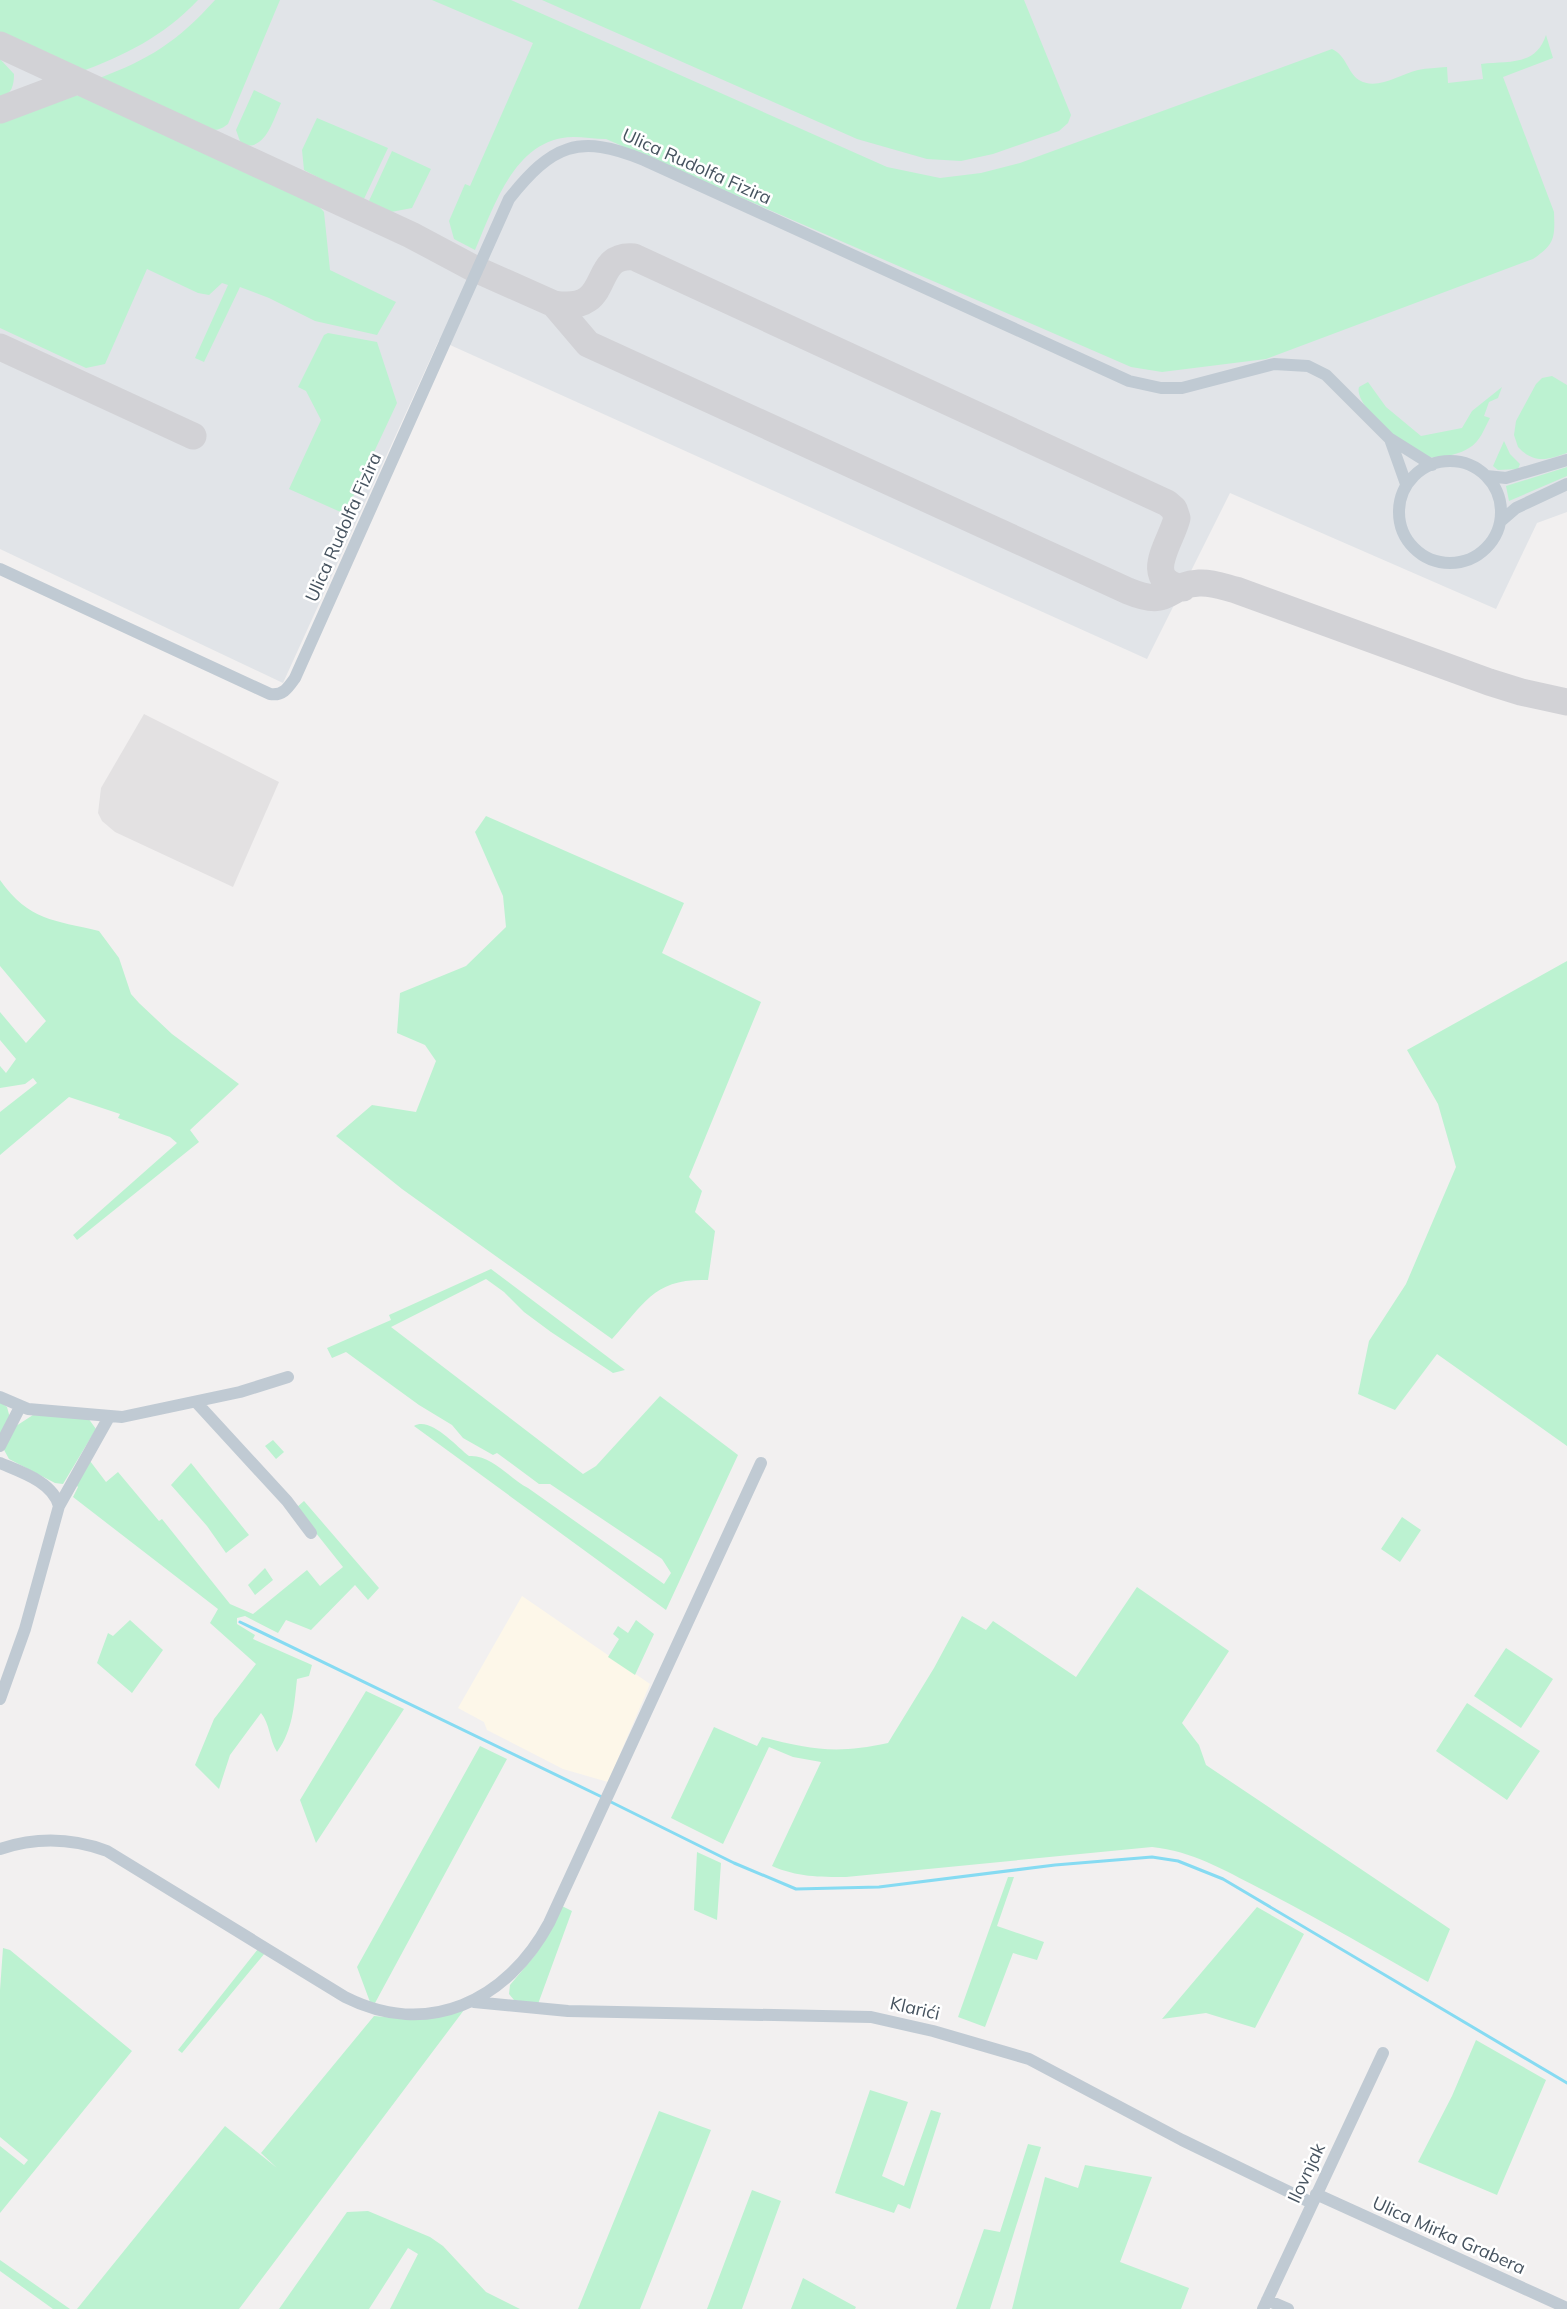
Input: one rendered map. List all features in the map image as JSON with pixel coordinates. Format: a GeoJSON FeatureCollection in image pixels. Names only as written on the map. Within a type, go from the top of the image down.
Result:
{"type":"FeatureCollection","features":[{"type":"Feature","properties":{"kind":"street","name":"Ulica Rudolfa Fizira"},"geometry":{"type":"LineString","coordinates":[[0,569],[270,694],[281,694],[295,678],[509,199],[529,173],[547,158],[566,149],[588,145],[612,147],[644,160],[1128,381],[1161,388],[1182,388],[1274,364],[1308,366],[1326,375],[1389,438],[1432,465]]}},
{"type":"Feature","properties":{"kind":"street","name":"Ulica Rudolfa Fizira"},"geometry":{"type":"LineString","coordinates":[[1389,438],[1407,484]]}},
{"type":"Feature","properties":{"kind":"street"},"geometry":{"type":"LineString","coordinates":[[1567,460],[1506,478],[1486,476],[1459,462],[1432,465],[1414,476],[1407,484],[1398,510],[1402,530],[1413,547],[1435,560],[1449,563],[1475,557],[1492,541],[1501,521],[1516,508],[1567,483]]}},
{"type":"Feature","properties":{"kind":"street"},"geometry":{"type":"LineString","coordinates":[[1486,476],[1499,500],[1501,521]]}},
{"type":"Feature","properties":{"kind":"street"},"geometry":{"type":"LineString","coordinates":[[0,1397],[20,1407],[109,1417],[136,1416],[288,1377]]}},
{"type":"Feature","properties":{"kind":"street"},"geometry":{"type":"LineString","coordinates":[[196,1402],[287,1501],[311,1533]]}},
{"type":"Feature","properties":{"kind":"street"},"geometry":{"type":"LineString","coordinates":[[0,1446],[20,1407]]}},
{"type":"Feature","properties":{"kind":"street"},"geometry":{"type":"LineString","coordinates":[[0,1699],[25,1629],[59,1506],[109,1417]]}},
{"type":"Feature","properties":{"kind":"street"},"geometry":{"type":"LineString","coordinates":[[0,1463],[54,1493],[59,1506]]}},
{"type":"Feature","properties":{"kind":"street"},"geometry":{"type":"LineString","coordinates":[[0,1849],[22,1843],[55,1840],[81,1843],[107,1851],[359,2004],[386,2012],[418,2014],[473,2002],[499,1986],[527,1959],[549,1923],[761,1463]]}},
{"type":"Feature","properties":{"kind":"street","name":"Klarići"},"geometry":{"type":"LineString","coordinates":[[473,2002],[592,2012],[871,2017],[933,2031],[1029,2059],[1182,2140],[1314,2199]]}},
{"type":"Feature","properties":{"kind":"street","name":"Ilovnjak"},"geometry":{"type":"LineString","coordinates":[[1265,2305],[1383,2053]]}},
{"type":"Feature","properties":{"kind":"street","name":"Ulica Mirka Grabera"},"geometry":{"type":"LineString","coordinates":[[1314,2199],[1567,2308]]}},
{"type":"Feature","properties":{"kind":"street"},"geometry":{"type":"LineString","coordinates":[[1265,2305],[1288,2309]]}},
{"type":"Feature","properties":{"kind":"shaded area"},"geometry":{"type":"Polygon","coordinates":[[[0,0],[1567,0],[1567,512],[1537,523],[1496,609],[1230,493],[1147,659],[439,340],[283,683],[0,549],[0,0]]]}},
{"type":"Feature","properties":{"kind":"shaded area"},"geometry":{"type":"Polygon","coordinates":[[[144,714],[279,782],[233,887],[115,832],[102,821],[98,813],[101,788],[144,714]]]}},
{"type":"Feature","properties":{"kind":"shaded area"},"geometry":{"type":"Polygon","coordinates":[[[522,1596],[650,1684],[608,1782],[563,1769],[487,1730],[484,1722],[458,1708],[522,1596]]]}},
{"type":"Feature","properties":{"kind":"green space"},"geometry":{"type":"Polygon","coordinates":[[[0,0],[198,0],[157,35],[112,59],[78,73],[0,37],[0,0]]]}},
{"type":"Feature","properties":{"kind":"green space"},"geometry":{"type":"Polygon","coordinates":[[[215,0],[280,0],[228,124],[216,130],[203,129],[97,79],[162,48],[188,27],[215,0]]]}},
{"type":"Feature","properties":{"kind":"green space"},"geometry":{"type":"Polygon","coordinates":[[[432,0],[511,0],[887,167],[940,178],[981,173],[1020,163],[1332,49],[1341,56],[1355,77],[1366,83],[1381,83],[1418,70],[1447,67],[1448,83],[1483,79],[1481,64],[1511,62],[1528,57],[1536,52],[1546,35],[1553,58],[1503,77],[1554,212],[1554,234],[1546,249],[1533,259],[1266,359],[1162,372],[1131,367],[606,139],[573,137],[553,140],[536,149],[509,177],[475,250],[454,239],[449,221],[465,184],[470,186],[533,43],[432,0]]]}},
{"type":"Feature","properties":{"kind":"green space"},"geometry":{"type":"Polygon","coordinates":[[[542,0],[1024,0],[1071,115],[1068,123],[1059,131],[993,154],[961,161],[927,159],[857,139],[542,0]]]}},
{"type":"Feature","properties":{"kind":"green space"},"geometry":{"type":"Polygon","coordinates":[[[0,59],[14,74],[14,82],[12,89],[0,98],[0,59]]]}},
{"type":"Feature","properties":{"kind":"green space"},"geometry":{"type":"Polygon","coordinates":[[[254,90],[281,103],[267,133],[256,144],[249,146],[241,144],[236,130],[254,90]]]}},
{"type":"Feature","properties":{"kind":"green space"},"geometry":{"type":"Polygon","coordinates":[[[75,95],[89,98],[316,203],[324,212],[330,270],[396,302],[377,335],[315,321],[269,298],[240,287],[204,362],[195,358],[228,285],[222,283],[209,295],[198,293],[147,269],[105,364],[86,368],[0,328],[0,119],[63,96],[75,95]]]}},
{"type":"Feature","properties":{"kind":"green space"},"geometry":{"type":"Polygon","coordinates":[[[317,118],[388,148],[363,201],[304,170],[302,150],[317,118]]]}},
{"type":"Feature","properties":{"kind":"green space"},"geometry":{"type":"Polygon","coordinates":[[[392,151],[431,169],[412,208],[391,212],[368,203],[392,151]]]}},
{"type":"Feature","properties":{"kind":"green space"},"geometry":{"type":"Polygon","coordinates":[[[328,333],[377,342],[397,403],[345,514],[289,489],[321,420],[306,391],[298,387],[324,335],[328,333]]]}},
{"type":"Feature","properties":{"kind":"green space"},"geometry":{"type":"Polygon","coordinates":[[[1552,376],[1567,385],[1567,453],[1547,459],[1535,458],[1518,447],[1514,435],[1516,421],[1536,384],[1542,378],[1552,376]]]}},
{"type":"Feature","properties":{"kind":"green space"},"geometry":{"type":"Polygon","coordinates":[[[1368,382],[1386,407],[1421,436],[1462,428],[1472,411],[1502,387],[1498,398],[1489,402],[1484,416],[1490,418],[1476,442],[1459,453],[1424,457],[1394,438],[1372,416],[1359,395],[1359,387],[1368,382]]]}},
{"type":"Feature","properties":{"kind":"green space"},"geometry":{"type":"Polygon","coordinates":[[[1504,441],[1510,454],[1520,464],[1518,469],[1498,470],[1493,466],[1504,441]]]}},
{"type":"Feature","properties":{"kind":"green space"},"geometry":{"type":"Polygon","coordinates":[[[1567,467],[1567,476],[1509,501],[1506,486],[1567,467]]]}},
{"type":"Feature","properties":{"kind":"green space"},"geometry":{"type":"Polygon","coordinates":[[[486,816],[684,903],[662,953],[761,1002],[689,1177],[702,1191],[695,1212],[715,1231],[708,1280],[690,1280],[663,1288],[643,1304],[612,1339],[402,1189],[336,1136],[372,1105],[416,1112],[436,1061],[425,1045],[397,1033],[400,993],[466,966],[506,927],[503,896],[475,832],[486,816]]]}},
{"type":"Feature","properties":{"kind":"green space"},"geometry":{"type":"Polygon","coordinates":[[[0,880],[21,904],[32,911],[56,921],[99,931],[119,958],[131,994],[139,1003],[172,1034],[239,1084],[190,1130],[199,1142],[77,1240],[73,1235],[177,1143],[170,1137],[118,1118],[120,1114],[69,1097],[0,1155],[0,1112],[37,1083],[33,1078],[25,1084],[0,1088],[0,1066],[6,1073],[16,1059],[0,1040],[0,1012],[26,1043],[46,1021],[0,966],[0,880]]]}},
{"type":"Feature","properties":{"kind":"green space"},"geometry":{"type":"Polygon","coordinates":[[[1567,961],[1567,1446],[1437,1354],[1395,1410],[1358,1394],[1369,1341],[1406,1284],[1456,1167],[1438,1104],[1407,1050],[1567,961]]]}},
{"type":"Feature","properties":{"kind":"green space"},"geometry":{"type":"Polygon","coordinates":[[[491,1269],[625,1370],[613,1373],[551,1332],[486,1279],[391,1327],[583,1474],[596,1466],[660,1396],[738,1455],[666,1610],[414,1426],[420,1424],[435,1428],[469,1456],[477,1456],[492,1463],[664,1584],[671,1573],[662,1559],[550,1484],[539,1484],[497,1453],[493,1455],[463,1438],[452,1425],[419,1405],[346,1352],[332,1358],[327,1348],[391,1320],[389,1315],[491,1269]]]}},
{"type":"Feature","properties":{"kind":"green space"},"geometry":{"type":"Polygon","coordinates":[[[0,1402],[7,1407],[10,1418],[0,1439],[0,1402]]]}},
{"type":"Feature","properties":{"kind":"green space"},"geometry":{"type":"Polygon","coordinates":[[[33,1415],[88,1418],[96,1429],[63,1484],[55,1483],[9,1459],[3,1448],[16,1426],[33,1415]]]}},
{"type":"Feature","properties":{"kind":"green space"},"geometry":{"type":"Polygon","coordinates":[[[273,1440],[284,1452],[276,1459],[265,1446],[273,1440]]]}},
{"type":"Feature","properties":{"kind":"green space"},"geometry":{"type":"Polygon","coordinates":[[[90,1461],[106,1482],[118,1472],[159,1521],[162,1519],[230,1604],[253,1614],[307,1570],[320,1586],[343,1567],[296,1508],[304,1501],[379,1588],[368,1600],[355,1585],[311,1630],[286,1620],[278,1633],[245,1616],[237,1618],[237,1624],[255,1635],[253,1639],[312,1665],[309,1676],[297,1679],[290,1726],[277,1752],[261,1713],[230,1755],[219,1789],[195,1765],[214,1719],[256,1664],[210,1623],[218,1609],[73,1497],[78,1487],[76,1485],[90,1461]]]}},
{"type":"Feature","properties":{"kind":"green space"},"geometry":{"type":"Polygon","coordinates":[[[191,1463],[249,1535],[226,1553],[207,1526],[171,1485],[191,1463]]]}},
{"type":"Feature","properties":{"kind":"green space"},"geometry":{"type":"Polygon","coordinates":[[[1402,1517],[1421,1530],[1400,1562],[1381,1549],[1402,1517]]]}},
{"type":"Feature","properties":{"kind":"green space"},"geometry":{"type":"Polygon","coordinates":[[[265,1568],[273,1580],[255,1595],[248,1585],[265,1568]]]}},
{"type":"Feature","properties":{"kind":"green space"},"geometry":{"type":"Polygon","coordinates":[[[1137,1587],[1229,1651],[1182,1723],[1199,1745],[1206,1765],[1450,1929],[1428,1982],[1323,1922],[1233,1875],[1207,1862],[1167,1849],[1152,1847],[846,1877],[808,1876],[781,1870],[772,1866],[821,1762],[793,1757],[769,1747],[723,1844],[671,1818],[714,1727],[757,1746],[762,1737],[810,1748],[825,1749],[854,1749],[888,1743],[934,1668],[962,1616],[986,1630],[993,1621],[1076,1677],[1137,1587]]]}},
{"type":"Feature","properties":{"kind":"green space"},"geometry":{"type":"Polygon","coordinates":[[[130,1620],[163,1650],[132,1693],[97,1663],[108,1633],[113,1636],[130,1620]]]}},
{"type":"Feature","properties":{"kind":"green space"},"geometry":{"type":"Polygon","coordinates":[[[636,1620],[654,1634],[635,1675],[608,1657],[619,1639],[613,1634],[618,1626],[628,1633],[636,1620]]]}},
{"type":"Feature","properties":{"kind":"green space"},"geometry":{"type":"Polygon","coordinates":[[[1506,1648],[1553,1679],[1521,1728],[1474,1696],[1506,1648]]]}},
{"type":"Feature","properties":{"kind":"green space"},"geometry":{"type":"Polygon","coordinates":[[[366,1691],[404,1709],[316,1843],[300,1800],[366,1691]]]}},
{"type":"Feature","properties":{"kind":"green space"},"geometry":{"type":"Polygon","coordinates":[[[1467,1703],[1540,1751],[1507,1800],[1436,1751],[1467,1703]]]}},
{"type":"Feature","properties":{"kind":"green space"},"geometry":{"type":"Polygon","coordinates":[[[480,1746],[507,1759],[375,2003],[370,2002],[357,1967],[480,1746]]]}},
{"type":"Feature","properties":{"kind":"green space"},"geometry":{"type":"Polygon","coordinates":[[[697,1852],[721,1863],[717,1920],[694,1910],[697,1852]]]}},
{"type":"Feature","properties":{"kind":"green space"},"geometry":{"type":"Polygon","coordinates":[[[1008,1877],[1014,1877],[997,1926],[1044,1942],[1037,1960],[1013,1953],[985,2027],[958,2017],[1008,1877]]]}},
{"type":"Feature","properties":{"kind":"green space"},"geometry":{"type":"Polygon","coordinates":[[[562,1906],[572,1911],[538,2004],[514,2000],[509,1994],[510,1985],[536,1954],[562,1906]]]}},
{"type":"Feature","properties":{"kind":"green space"},"geometry":{"type":"Polygon","coordinates":[[[1257,1907],[1304,1934],[1255,2028],[1206,2013],[1162,2019],[1257,1907]]]}},
{"type":"Feature","properties":{"kind":"green space"},"geometry":{"type":"Polygon","coordinates":[[[3,1948],[10,1950],[132,2051],[0,2213],[0,2146],[24,2165],[28,2160],[0,2137],[0,1990],[3,1948]]]}},
{"type":"Feature","properties":{"kind":"green space"},"geometry":{"type":"Polygon","coordinates":[[[258,1949],[265,1953],[182,2053],[178,2050],[258,1949]]]}},
{"type":"Feature","properties":{"kind":"green space"},"geometry":{"type":"Polygon","coordinates":[[[464,2010],[239,2309],[77,2309],[225,2126],[277,2168],[261,2153],[374,2016],[419,2020],[464,2010]]]}},
{"type":"Feature","properties":{"kind":"green space"},"geometry":{"type":"Polygon","coordinates":[[[1476,2040],[1546,2080],[1497,2195],[1418,2162],[1452,2096],[1476,2040]]]}},
{"type":"Feature","properties":{"kind":"green space"},"geometry":{"type":"Polygon","coordinates":[[[870,2090],[908,2102],[882,2176],[904,2186],[931,2110],[941,2113],[910,2209],[898,2204],[894,2213],[835,2193],[870,2090]]]}},
{"type":"Feature","properties":{"kind":"green space"},"geometry":{"type":"Polygon","coordinates":[[[659,2111],[711,2130],[640,2309],[578,2309],[659,2111]]]}},
{"type":"Feature","properties":{"kind":"green space"},"geometry":{"type":"Polygon","coordinates":[[[1028,2144],[1041,2147],[990,2309],[956,2309],[984,2229],[1000,2232],[1028,2144]]]}},
{"type":"Feature","properties":{"kind":"green space"},"geometry":{"type":"Polygon","coordinates":[[[1085,2165],[1152,2177],[1120,2262],[1189,2288],[1181,2309],[1012,2309],[1045,2177],[1078,2188],[1085,2165]]]}},
{"type":"Feature","properties":{"kind":"green space"},"geometry":{"type":"Polygon","coordinates":[[[752,2190],[781,2201],[742,2309],[707,2309],[752,2190]]]}},
{"type":"Feature","properties":{"kind":"green space"},"geometry":{"type":"Polygon","coordinates":[[[368,2211],[430,2237],[443,2246],[486,2292],[520,2309],[390,2309],[418,2254],[408,2248],[369,2309],[279,2309],[347,2212],[368,2211]]]}},
{"type":"Feature","properties":{"kind":"green space"},"geometry":{"type":"Polygon","coordinates":[[[0,2260],[70,2309],[53,2309],[0,2271],[0,2260]]]}},
{"type":"Feature","properties":{"kind":"green space"},"geometry":{"type":"Polygon","coordinates":[[[803,2278],[856,2307],[855,2309],[791,2309],[803,2278]]]}},
{"type":"Feature","properties":{"kind":"waterway"},"geometry":{"type":"LineString","coordinates":[[240,1622],[604,1798]]}},
{"type":"Feature","properties":{"kind":"waterway"},"geometry":{"type":"LineString","coordinates":[[609,1801],[734,1863],[796,1889],[879,1887],[1055,1865],[1152,1857],[1178,1861],[1223,1879],[1567,2083]]}},
{"type":"Feature","properties":{"kind":"taxiway"},"geometry":{"type":"LineString","coordinates":[[0,45],[411,235],[473,268],[554,304],[588,344],[1128,591],[1153,598],[1161,597],[1188,585],[1204,583],[1218,585],[1489,682],[1567,702]]}},
{"type":"Feature","properties":{"kind":"taxiway"},"geometry":{"type":"LineString","coordinates":[[0,110],[77,81]]}},
{"type":"Feature","properties":{"kind":"taxiway"},"geometry":{"type":"LineString","coordinates":[[554,304],[573,305],[586,300],[594,292],[611,264],[620,258],[634,257],[1167,503],[1174,509],[1177,518],[1165,549],[1161,569],[1163,577],[1170,584],[1183,588]]}},
{"type":"Feature","properties":{"kind":"taxiway"},"geometry":{"type":"LineString","coordinates":[[0,347],[193,436]]}}]}
